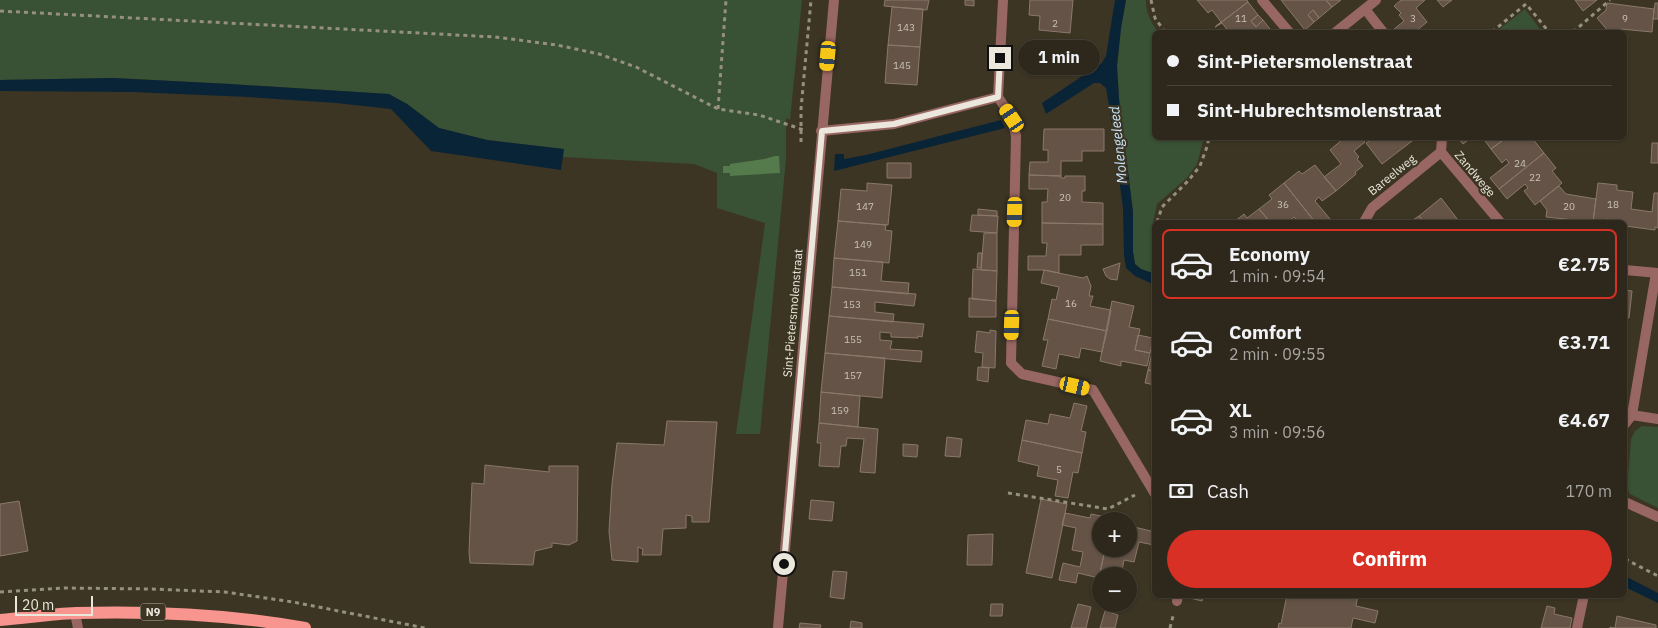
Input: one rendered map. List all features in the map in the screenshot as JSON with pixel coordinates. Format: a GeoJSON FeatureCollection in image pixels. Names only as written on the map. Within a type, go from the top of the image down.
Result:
{"type":"FeatureCollection","features":[{"type":"Feature","properties":{"kind":"main road","name":"N9"},"geometry":{"type":"LineString","coordinates":[[0,620],[74,614],[158,612],[216,615],[305,628]]}},
{"type":"Feature","properties":{"kind":"street","name":"Sint-Pietersmolenstraat"},"geometry":{"type":"LineString","coordinates":[[778,628],[834,0]]}},
{"type":"Feature","properties":{"kind":"street"},"geometry":{"type":"LineString","coordinates":[[1003,0],[998,97],[1012,118],[1016,136],[1011,363],[1022,374],[1093,390],[1152,485]]}},
{"type":"Feature","properties":{"kind":"street"},"geometry":{"type":"LineString","coordinates":[[1262,0],[1287,30]]}},
{"type":"Feature","properties":{"kind":"street"},"geometry":{"type":"LineString","coordinates":[[1339,30],[1376,0]]}},
{"type":"Feature","properties":{"kind":"street"},"geometry":{"type":"LineString","coordinates":[[1365,9],[1381,30]]}},
{"type":"Feature","properties":{"kind":"street"},"geometry":{"type":"LineString","coordinates":[[822,131],[894,124],[998,97]]}},
{"type":"Feature","properties":{"kind":"street","name":"Zandwege"},"geometry":{"type":"LineString","coordinates":[[1442,140],[1441,152],[1498,220]]}},
{"type":"Feature","properties":{"kind":"street","name":"Bareelweg"},"geometry":{"type":"LineString","coordinates":[[1365,220],[1372,208],[1441,152]]}},
{"type":"Feature","properties":{"kind":"street"},"geometry":{"type":"LineString","coordinates":[[1627,270],[1657,273],[1632,415],[1627,421]]}},
{"type":"Feature","properties":{"kind":"street"},"geometry":{"type":"LineString","coordinates":[[1632,415],[1658,419]]}},
{"type":"Feature","properties":{"kind":"street"},"geometry":{"type":"LineString","coordinates":[[1627,503],[1658,517]]}},
{"type":"Feature","properties":{"kind":"street"},"geometry":{"type":"LineString","coordinates":[[1576,628],[1583,598]]}},
{"type":"Feature","properties":{"kind":"street"},"geometry":{"type":"LineString","coordinates":[[74,614],[78,628]]}},
{"type":"Feature","properties":{"kind":"path"},"geometry":{"type":"LineString","coordinates":[[718,109],[726,0]]}},
{"type":"Feature","properties":{"kind":"path"},"geometry":{"type":"LineString","coordinates":[[0,11],[494,37],[556,45],[599,54],[636,67],[718,109],[759,115],[801,130],[801,109],[811,0]]}},
{"type":"Feature","properties":{"kind":"path"},"geometry":{"type":"LineString","coordinates":[[1151,0],[1155,18],[1164,30]]}},
{"type":"Feature","properties":{"kind":"path"},"geometry":{"type":"LineString","coordinates":[[1576,30],[1610,0]]}},
{"type":"Feature","properties":{"kind":"path"},"geometry":{"type":"LineString","coordinates":[[1494,30],[1526,4],[1547,30]]}},
{"type":"Feature","properties":{"kind":"path"},"geometry":{"type":"LineString","coordinates":[[1158,220],[1162,207],[1200,166],[1208,140]]}},
{"type":"Feature","properties":{"kind":"path"},"geometry":{"type":"LineString","coordinates":[[1008,493],[1108,509],[1152,489]]}},
{"type":"Feature","properties":{"kind":"path"},"geometry":{"type":"LineString","coordinates":[[1627,560],[1658,576]]}},
{"type":"Feature","properties":{"kind":"green space"},"geometry":{"type":"Polygon","coordinates":[[[0,0],[802,0],[790,120],[786,118],[786,159],[760,434],[736,434],[765,223],[717,208],[717,173],[694,164],[563,157],[563,149],[487,140],[439,128],[407,104],[388,94],[113,78],[0,80],[0,0]]]}},
{"type":"Feature","properties":{"kind":"green space"},"geometry":{"type":"Polygon","coordinates":[[[1126,0],[1146,0],[1149,17],[1157,30],[1152,30],[1152,140],[1203,140],[1197,164],[1187,178],[1157,204],[1154,220],[1152,220],[1152,273],[1141,269],[1135,264],[1133,252],[1133,212],[1119,99],[1117,66],[1126,0]]]}},
{"type":"Feature","properties":{"kind":"green space"},"geometry":{"type":"Polygon","coordinates":[[[1525,9],[1541,30],[1498,30],[1525,9]]]}},
{"type":"Feature","properties":{"kind":"green space"},"geometry":{"type":"Polygon","coordinates":[[[779,156],[780,173],[730,176],[730,173],[723,173],[723,166],[779,156]]]}},
{"type":"Feature","properties":{"kind":"green space"},"geometry":{"type":"Polygon","coordinates":[[[1642,426],[1658,427],[1658,508],[1630,494],[1627,488],[1631,439],[1635,431],[1642,426]]]}},
{"type":"Feature","properties":{"kind":"water","name":"Molengeleed"},"geometry":{"type":"Polygon","coordinates":[[[1115,0],[1126,0],[1117,66],[1119,99],[1133,212],[1133,252],[1135,264],[1141,269],[1152,273],[1152,284],[1135,276],[1126,268],[1123,208],[1106,88],[1100,83],[1094,83],[1046,114],[1042,103],[1102,63],[1106,56],[1115,0]]]}},
{"type":"Feature","properties":{"kind":"water"},"geometry":{"type":"Polygon","coordinates":[[[113,78],[389,94],[407,104],[439,128],[487,140],[564,149],[561,170],[431,151],[391,109],[248,97],[132,92],[0,91],[0,80],[113,78]]]}},
{"type":"Feature","properties":{"kind":"water"},"geometry":{"type":"Polygon","coordinates":[[[1001,120],[1005,128],[834,171],[835,154],[844,154],[844,159],[866,155],[1001,120]]]}},
{"type":"Feature","properties":{"kind":"water"},"geometry":{"type":"Polygon","coordinates":[[[1627,577],[1658,593],[1658,603],[1627,588],[1627,577]]]}},
{"type":"Feature","properties":{"kind":"building"},"geometry":{"type":"Polygon","coordinates":[[[885,0],[929,0],[927,10],[884,6],[885,0]]]}},
{"type":"Feature","properties":{"kind":"building"},"geometry":{"type":"Polygon","coordinates":[[[965,0],[974,0],[974,6],[965,5],[965,0]]]}},
{"type":"Feature","properties":{"kind":"building"},"geometry":{"type":"Polygon","coordinates":[[[1030,0],[1073,0],[1070,33],[1039,30],[1040,16],[1029,15],[1030,0]]]}},
{"type":"Feature","properties":{"kind":"building"},"geometry":{"type":"Polygon","coordinates":[[[1197,0],[1247,0],[1248,2],[1215,27],[1221,22],[1212,10],[1208,13],[1197,0]]]}},
{"type":"Feature","properties":{"kind":"building"},"geometry":{"type":"Polygon","coordinates":[[[1281,0],[1326,0],[1332,7],[1319,18],[1313,10],[1308,15],[1314,22],[1305,30],[1281,0]]]}},
{"type":"Feature","properties":{"kind":"building"},"geometry":{"type":"Polygon","coordinates":[[[1326,0],[1341,0],[1332,7],[1326,0]]]}},
{"type":"Feature","properties":{"kind":"building"},"geometry":{"type":"Polygon","coordinates":[[[1401,0],[1425,0],[1416,8],[1427,22],[1417,30],[1393,30],[1404,21],[1399,15],[1401,13],[1394,6],[1401,0]]]}},
{"type":"Feature","properties":{"kind":"building"},"geometry":{"type":"Polygon","coordinates":[[[1437,0],[1452,0],[1443,7],[1437,0]]]}},
{"type":"Feature","properties":{"kind":"building"},"geometry":{"type":"Polygon","coordinates":[[[1575,0],[1597,0],[1583,11],[1575,0]]]}},
{"type":"Feature","properties":{"kind":"building"},"geometry":{"type":"Polygon","coordinates":[[[1248,2],[1258,15],[1251,21],[1256,27],[1263,20],[1270,29],[1227,30],[1222,23],[1215,27],[1248,2]]]}},
{"type":"Feature","properties":{"kind":"building"},"geometry":{"type":"Polygon","coordinates":[[[1607,3],[1654,9],[1652,32],[1621,29],[1607,30],[1597,18],[1606,10],[1607,3]]]}},
{"type":"Feature","properties":{"kind":"building"},"geometry":{"type":"Polygon","coordinates":[[[1655,3],[1658,3],[1658,19],[1653,19],[1655,3]]]}},
{"type":"Feature","properties":{"kind":"building"},"geometry":{"type":"Polygon","coordinates":[[[892,7],[923,9],[920,47],[888,45],[892,7]]]}},
{"type":"Feature","properties":{"kind":"building"},"geometry":{"type":"Polygon","coordinates":[[[1313,10],[1319,18],[1314,22],[1308,15],[1313,10]]]}},
{"type":"Feature","properties":{"kind":"building"},"geometry":{"type":"Polygon","coordinates":[[[1258,15],[1263,20],[1256,27],[1251,21],[1258,15]]]}},
{"type":"Feature","properties":{"kind":"building"},"geometry":{"type":"Polygon","coordinates":[[[888,45],[920,47],[917,85],[885,83],[888,45]]]}},
{"type":"Feature","properties":{"kind":"building"},"geometry":{"type":"Polygon","coordinates":[[[1044,129],[1104,129],[1104,151],[1082,151],[1082,161],[1061,161],[1061,176],[1029,175],[1030,162],[1048,162],[1048,150],[1043,150],[1044,129]]]}},
{"type":"Feature","properties":{"kind":"building"},"geometry":{"type":"Polygon","coordinates":[[[1342,140],[1364,140],[1365,142],[1354,151],[1359,157],[1357,159],[1363,166],[1336,191],[1324,177],[1341,164],[1330,150],[1342,140]]]}},
{"type":"Feature","properties":{"kind":"building"},"geometry":{"type":"Polygon","coordinates":[[[1371,140],[1413,140],[1382,164],[1366,143],[1371,140]]]}},
{"type":"Feature","properties":{"kind":"building"},"geometry":{"type":"Polygon","coordinates":[[[1460,140],[1468,140],[1463,144],[1460,140]]]}},
{"type":"Feature","properties":{"kind":"building"},"geometry":{"type":"Polygon","coordinates":[[[1484,140],[1503,140],[1491,149],[1484,140]]]}},
{"type":"Feature","properties":{"kind":"building"},"geometry":{"type":"Polygon","coordinates":[[[1503,140],[1534,140],[1544,153],[1499,189],[1490,178],[1509,163],[1506,159],[1502,163],[1491,149],[1503,140]]]}},
{"type":"Feature","properties":{"kind":"building"},"geometry":{"type":"Polygon","coordinates":[[[1652,143],[1658,143],[1658,163],[1651,163],[1652,143]]]}},
{"type":"Feature","properties":{"kind":"building"},"geometry":{"type":"Polygon","coordinates":[[[1544,153],[1556,168],[1552,171],[1562,183],[1535,205],[1524,191],[1528,188],[1525,184],[1507,199],[1499,189],[1544,153]]]}},
{"type":"Feature","properties":{"kind":"building"},"geometry":{"type":"Polygon","coordinates":[[[887,163],[911,163],[911,178],[887,178],[887,163]]]}},
{"type":"Feature","properties":{"kind":"building"},"geometry":{"type":"Polygon","coordinates":[[[1315,165],[1336,191],[1322,201],[1319,197],[1315,201],[1330,219],[1329,220],[1313,220],[1284,183],[1299,171],[1302,174],[1315,165]]]}},
{"type":"Feature","properties":{"kind":"building"},"geometry":{"type":"Polygon","coordinates":[[[1029,175],[1061,176],[1061,178],[1065,178],[1065,176],[1085,176],[1085,191],[1082,191],[1082,202],[1103,203],[1103,224],[1042,223],[1042,202],[1047,202],[1048,189],[1029,189],[1029,175]]]}},
{"type":"Feature","properties":{"kind":"building"},"geometry":{"type":"Polygon","coordinates":[[[867,183],[892,185],[888,225],[838,221],[841,189],[867,191],[867,183]]]}},
{"type":"Feature","properties":{"kind":"building"},"geometry":{"type":"Polygon","coordinates":[[[1284,183],[1313,220],[1297,220],[1294,217],[1291,220],[1268,220],[1259,209],[1272,199],[1269,195],[1284,183]]]}},
{"type":"Feature","properties":{"kind":"building"},"geometry":{"type":"Polygon","coordinates":[[[1598,183],[1617,185],[1617,190],[1633,192],[1631,209],[1652,212],[1654,193],[1658,193],[1658,228],[1655,227],[1655,230],[1627,226],[1627,220],[1593,220],[1598,183]]]}},
{"type":"Feature","properties":{"kind":"building"},"geometry":{"type":"Polygon","coordinates":[[[1559,186],[1566,194],[1596,199],[1593,220],[1546,217],[1547,210],[1540,201],[1559,186]]]}},
{"type":"Feature","properties":{"kind":"building"},"geometry":{"type":"Polygon","coordinates":[[[1441,198],[1458,220],[1422,220],[1419,216],[1441,198]]]}},
{"type":"Feature","properties":{"kind":"building"},"geometry":{"type":"Polygon","coordinates":[[[978,209],[997,211],[997,216],[978,215],[978,209]]]}},
{"type":"Feature","properties":{"kind":"building"},"geometry":{"type":"Polygon","coordinates":[[[1259,209],[1268,220],[1236,220],[1244,214],[1247,218],[1259,209]]]}},
{"type":"Feature","properties":{"kind":"building"},"geometry":{"type":"Polygon","coordinates":[[[972,215],[998,216],[997,233],[970,231],[972,215]]]}},
{"type":"Feature","properties":{"kind":"building"},"geometry":{"type":"Polygon","coordinates":[[[1419,216],[1422,220],[1413,220],[1419,216]]]}},
{"type":"Feature","properties":{"kind":"building"},"geometry":{"type":"Polygon","coordinates":[[[838,221],[886,225],[885,230],[892,231],[889,263],[834,258],[838,221]]]}},
{"type":"Feature","properties":{"kind":"building"},"geometry":{"type":"Polygon","coordinates":[[[1042,223],[1103,224],[1103,245],[1081,245],[1081,255],[1059,255],[1059,273],[1044,270],[1028,270],[1028,256],[1046,256],[1047,243],[1042,243],[1042,223]]]}},
{"type":"Feature","properties":{"kind":"building"},"geometry":{"type":"Polygon","coordinates":[[[984,233],[997,233],[997,271],[981,270],[984,233]]]}},
{"type":"Feature","properties":{"kind":"building"},"geometry":{"type":"Polygon","coordinates":[[[978,253],[982,253],[981,268],[977,268],[978,253]]]}},
{"type":"Feature","properties":{"kind":"building"},"geometry":{"type":"Polygon","coordinates":[[[834,258],[883,262],[881,281],[909,283],[908,294],[832,287],[834,258]]]}},
{"type":"Feature","properties":{"kind":"building"},"geometry":{"type":"Polygon","coordinates":[[[1120,263],[1117,280],[1106,276],[1103,269],[1120,263]]]}},
{"type":"Feature","properties":{"kind":"building"},"geometry":{"type":"Polygon","coordinates":[[[973,269],[997,271],[996,301],[972,299],[973,269]]]}},
{"type":"Feature","properties":{"kind":"building"},"geometry":{"type":"Polygon","coordinates":[[[1044,270],[1083,278],[1087,276],[1091,286],[1089,296],[1093,296],[1090,306],[1111,310],[1107,331],[1048,319],[1052,299],[1056,300],[1059,287],[1041,283],[1044,270]]]}},
{"type":"Feature","properties":{"kind":"building"},"geometry":{"type":"Polygon","coordinates":[[[832,287],[916,294],[914,306],[875,302],[875,312],[894,314],[893,322],[829,316],[832,287]]]}},
{"type":"Feature","properties":{"kind":"building"},"geometry":{"type":"Polygon","coordinates":[[[1627,290],[1632,291],[1629,318],[1627,318],[1627,290]]]}},
{"type":"Feature","properties":{"kind":"building"},"geometry":{"type":"Polygon","coordinates":[[[969,298],[996,301],[996,317],[969,317],[969,298]]]}},
{"type":"Feature","properties":{"kind":"building"},"geometry":{"type":"Polygon","coordinates":[[[1112,301],[1134,306],[1129,327],[1140,329],[1135,350],[1150,353],[1147,366],[1121,361],[1121,366],[1100,361],[1112,301]]]}},
{"type":"Feature","properties":{"kind":"building"},"geometry":{"type":"Polygon","coordinates":[[[829,316],[924,324],[922,337],[918,336],[918,338],[891,337],[891,333],[880,332],[880,340],[892,341],[890,349],[922,351],[921,362],[825,353],[829,316]]]}},
{"type":"Feature","properties":{"kind":"building"},"geometry":{"type":"Polygon","coordinates":[[[1048,319],[1107,331],[1102,352],[1081,348],[1079,358],[1059,354],[1056,369],[1042,366],[1048,340],[1043,340],[1048,319]]]}},
{"type":"Feature","properties":{"kind":"building"},"geometry":{"type":"Polygon","coordinates":[[[990,330],[996,331],[995,368],[982,367],[983,353],[975,352],[977,331],[990,333],[990,330]]]}},
{"type":"Feature","properties":{"kind":"building"},"geometry":{"type":"Polygon","coordinates":[[[1138,335],[1152,338],[1150,353],[1135,350],[1138,335]]]}},
{"type":"Feature","properties":{"kind":"building"},"geometry":{"type":"Polygon","coordinates":[[[825,353],[885,358],[882,398],[821,392],[825,353]]]}},
{"type":"Feature","properties":{"kind":"building"},"geometry":{"type":"Polygon","coordinates":[[[1152,353],[1152,371],[1148,370],[1152,353]]]}},
{"type":"Feature","properties":{"kind":"building"},"geometry":{"type":"Polygon","coordinates":[[[978,367],[989,368],[988,382],[977,380],[978,367]]]}},
{"type":"Feature","properties":{"kind":"building"},"geometry":{"type":"Polygon","coordinates":[[[1148,370],[1152,371],[1152,384],[1145,383],[1148,370]]]}},
{"type":"Feature","properties":{"kind":"building"},"geometry":{"type":"Polygon","coordinates":[[[821,392],[860,396],[858,427],[819,423],[821,392]]]}},
{"type":"Feature","properties":{"kind":"building"},"geometry":{"type":"Polygon","coordinates":[[[1074,403],[1087,406],[1081,431],[1086,432],[1082,453],[1022,440],[1026,420],[1048,424],[1050,414],[1070,418],[1074,403]]]}},
{"type":"Feature","properties":{"kind":"building"},"geometry":{"type":"Polygon","coordinates":[[[667,421],[717,422],[709,522],[692,522],[692,516],[686,515],[686,528],[663,529],[661,555],[642,555],[643,549],[638,547],[638,562],[612,560],[609,531],[617,443],[664,445],[667,421]]]}},
{"type":"Feature","properties":{"kind":"building"},"geometry":{"type":"Polygon","coordinates":[[[819,423],[878,429],[875,473],[860,472],[864,439],[847,438],[846,446],[841,446],[839,467],[819,466],[821,443],[817,443],[819,423]]]}},
{"type":"Feature","properties":{"kind":"building"},"geometry":{"type":"Polygon","coordinates":[[[947,437],[962,439],[960,457],[945,456],[947,437]]]}},
{"type":"Feature","properties":{"kind":"building"},"geometry":{"type":"Polygon","coordinates":[[[1022,440],[1082,453],[1078,473],[1073,472],[1068,498],[1055,496],[1058,480],[1037,476],[1039,466],[1018,461],[1022,440]]]}},
{"type":"Feature","properties":{"kind":"building"},"geometry":{"type":"Polygon","coordinates":[[[903,444],[918,445],[917,457],[903,456],[903,444]]]}},
{"type":"Feature","properties":{"kind":"building"},"geometry":{"type":"Polygon","coordinates":[[[485,465],[549,472],[549,466],[578,466],[577,541],[569,545],[552,543],[552,547],[535,551],[533,565],[470,563],[472,483],[484,484],[485,465]]]}},
{"type":"Feature","properties":{"kind":"building"},"geometry":{"type":"Polygon","coordinates":[[[1041,499],[1067,504],[1052,578],[1026,573],[1041,499]]]}},
{"type":"Feature","properties":{"kind":"building"},"geometry":{"type":"Polygon","coordinates":[[[811,500],[834,502],[832,521],[809,519],[811,500]]]}},
{"type":"Feature","properties":{"kind":"building"},"geometry":{"type":"Polygon","coordinates":[[[19,501],[28,551],[0,556],[0,504],[19,501]]]}},
{"type":"Feature","properties":{"kind":"building"},"geometry":{"type":"Polygon","coordinates":[[[1065,513],[1090,518],[1092,514],[1092,557],[1103,557],[1101,567],[1092,567],[1092,576],[1078,573],[1076,583],[1059,580],[1063,563],[1080,567],[1083,552],[1072,550],[1076,528],[1062,525],[1065,513]]]}},
{"type":"Feature","properties":{"kind":"building"},"geometry":{"type":"Polygon","coordinates":[[[1137,528],[1152,531],[1152,545],[1139,542],[1137,550],[1137,528]]]}},
{"type":"Feature","properties":{"kind":"building"},"geometry":{"type":"Polygon","coordinates":[[[993,534],[992,565],[967,565],[968,535],[993,534]]]}},
{"type":"Feature","properties":{"kind":"building"},"geometry":{"type":"Polygon","coordinates":[[[1103,557],[1135,557],[1134,562],[1124,560],[1123,567],[1101,567],[1103,557]]]}},
{"type":"Feature","properties":{"kind":"building"},"geometry":{"type":"Polygon","coordinates":[[[833,571],[847,572],[844,599],[830,597],[833,571]]]}},
{"type":"Feature","properties":{"kind":"building"},"geometry":{"type":"Polygon","coordinates":[[[1190,598],[1203,598],[1202,601],[1190,598]]]}},
{"type":"Feature","properties":{"kind":"building"},"geometry":{"type":"Polygon","coordinates":[[[1286,598],[1357,598],[1356,606],[1378,611],[1375,623],[1353,618],[1351,628],[1278,628],[1279,623],[1281,624],[1286,598]]]}},
{"type":"Feature","properties":{"kind":"building"},"geometry":{"type":"Polygon","coordinates":[[[991,604],[1003,604],[1002,616],[990,616],[991,604]]]}},
{"type":"Feature","properties":{"kind":"building"},"geometry":{"type":"Polygon","coordinates":[[[1078,604],[1091,607],[1086,628],[1071,628],[1078,604]]]}},
{"type":"Feature","properties":{"kind":"building"},"geometry":{"type":"Polygon","coordinates":[[[1547,606],[1555,608],[1554,614],[1572,618],[1570,628],[1541,628],[1547,606]]]}},
{"type":"Feature","properties":{"kind":"building"},"geometry":{"type":"Polygon","coordinates":[[[1105,612],[1118,615],[1115,628],[1100,628],[1105,612]]]}},
{"type":"Feature","properties":{"kind":"building"},"geometry":{"type":"Polygon","coordinates":[[[1617,616],[1656,625],[1656,628],[1615,628],[1617,616]]]}},
{"type":"Feature","properties":{"kind":"building"},"geometry":{"type":"Polygon","coordinates":[[[851,621],[862,623],[862,628],[850,628],[851,621]]]}},
{"type":"Feature","properties":{"kind":"building"},"geometry":{"type":"Polygon","coordinates":[[[800,623],[821,625],[820,628],[799,628],[800,623]]]}},
{"type":"Feature","properties":{"kind":"route"},"geometry":{"type":"LineString","coordinates":[[784,564],[822,131],[894,124],[998,97],[1000,58]]}}]}
